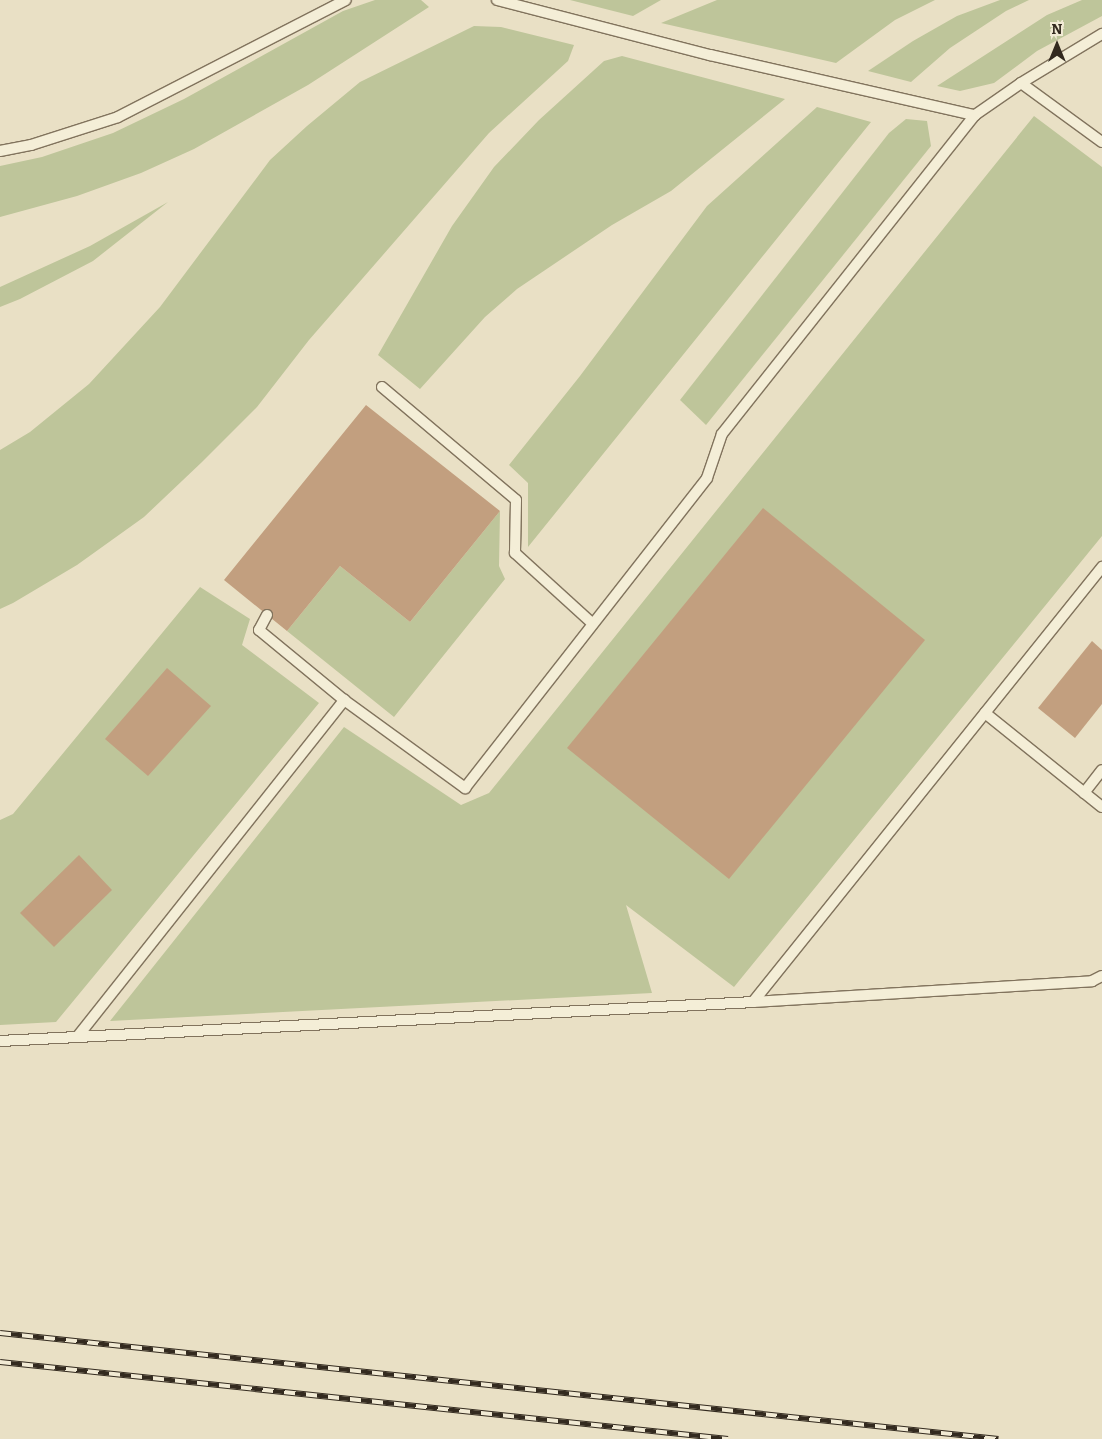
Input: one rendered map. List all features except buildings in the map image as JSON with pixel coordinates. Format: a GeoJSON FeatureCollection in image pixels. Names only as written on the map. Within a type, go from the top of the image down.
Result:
{"type":"FeatureCollection","features":[{"type":"Feature","properties":{"kind":"lane"},"geometry":{"type":"LineString","coordinates":[[0,151],[31,146],[118,117],[346,0]]}},
{"type":"Feature","properties":{"kind":"lane"},"geometry":{"type":"LineString","coordinates":[[498,0],[710,55],[974,115]]}},
{"type":"Feature","properties":{"kind":"lane"},"geometry":{"type":"LineString","coordinates":[[267,615],[259,630],[344,700],[465,788],[706,478],[722,434],[974,115],[1021,83],[1102,34]]}},
{"type":"Feature","properties":{"kind":"lane"},"geometry":{"type":"LineString","coordinates":[[1021,83],[1102,142]]}},
{"type":"Feature","properties":{"kind":"lane"},"geometry":{"type":"LineString","coordinates":[[382,387],[516,500],[515,553],[592,623]]}},
{"type":"Feature","properties":{"kind":"lane"},"geometry":{"type":"LineString","coordinates":[[753,1002],[1102,567]]}},
{"type":"Feature","properties":{"kind":"lane"},"geometry":{"type":"LineString","coordinates":[[78,1036],[344,700]]}},
{"type":"Feature","properties":{"kind":"lane"},"geometry":{"type":"LineString","coordinates":[[985,714],[1102,807]]}},
{"type":"Feature","properties":{"kind":"lane"},"geometry":{"type":"LineString","coordinates":[[1084,793],[1102,770]]}},
{"type":"Feature","properties":{"kind":"lane"},"geometry":{"type":"LineString","coordinates":[[0,1041],[753,1002],[1092,981],[1102,976]]}},
{"type":"Feature","properties":{"kind":"green space"},"geometry":{"type":"Polygon","coordinates":[[[375,0],[421,0],[429,7],[308,85],[194,149],[141,173],[77,196],[0,217],[0,166],[42,157],[113,133],[184,99],[343,11],[375,0]]]}},
{"type":"Feature","properties":{"kind":"green space"},"geometry":{"type":"Polygon","coordinates":[[[570,0],[661,0],[633,16],[570,0]]]}},
{"type":"Feature","properties":{"kind":"green space"},"geometry":{"type":"Polygon","coordinates":[[[717,0],[935,0],[895,20],[836,63],[661,23],[717,0]]]}},
{"type":"Feature","properties":{"kind":"green space"},"geometry":{"type":"Polygon","coordinates":[[[1000,0],[1029,0],[1006,11],[950,48],[911,82],[868,71],[913,41],[957,16],[1000,0]]]}},
{"type":"Feature","properties":{"kind":"green space"},"geometry":{"type":"Polygon","coordinates":[[[1082,0],[1102,0],[1102,16],[1037,51],[994,83],[960,91],[937,86],[1047,15],[1082,0]]]}},
{"type":"Feature","properties":{"kind":"green space"},"geometry":{"type":"Polygon","coordinates":[[[474,26],[501,27],[574,45],[568,61],[489,133],[309,340],[257,407],[202,462],[144,517],[77,565],[0,609],[0,450],[30,432],[89,384],[160,307],[270,160],[307,126],[360,82],[474,26]]]}},
{"type":"Feature","properties":{"kind":"green space"},"geometry":{"type":"Polygon","coordinates":[[[622,56],[785,99],[671,191],[612,225],[517,289],[485,317],[420,389],[378,355],[452,226],[494,167],[539,120],[604,61],[622,56]]]}},
{"type":"Feature","properties":{"kind":"green space"},"geometry":{"type":"Polygon","coordinates":[[[817,107],[871,122],[528,547],[528,483],[509,465],[580,376],[707,206],[817,107]]]}},
{"type":"Feature","properties":{"kind":"green space"},"geometry":{"type":"Polygon","coordinates":[[[1034,116],[1102,167],[1102,536],[734,987],[626,905],[652,993],[110,1021],[344,727],[461,805],[489,793],[1034,116]]]}},
{"type":"Feature","properties":{"kind":"green space"},"geometry":{"type":"Polygon","coordinates":[[[906,119],[927,121],[931,146],[706,425],[680,400],[889,133],[906,119]]]}},
{"type":"Feature","properties":{"kind":"green space"},"geometry":{"type":"Polygon","coordinates":[[[168,202],[93,261],[20,299],[0,307],[0,287],[90,246],[168,202]]]}},
{"type":"Feature","properties":{"kind":"green space"},"geometry":{"type":"Polygon","coordinates":[[[500,511],[499,566],[505,579],[394,717],[287,631],[340,566],[410,622],[500,511]]]}},
{"type":"Feature","properties":{"kind":"green space"},"geometry":{"type":"Polygon","coordinates":[[[200,587],[250,619],[242,645],[319,703],[56,1022],[0,1025],[0,820],[13,814],[200,587]]]}},
{"type":"Feature","properties":{"kind":"railway"},"geometry":{"type":"LineString","coordinates":[[0,1333],[998,1439]]}},
{"type":"Feature","properties":{"kind":"railway"},"geometry":{"type":"LineString","coordinates":[[0,1362],[728,1439]]}}]}
